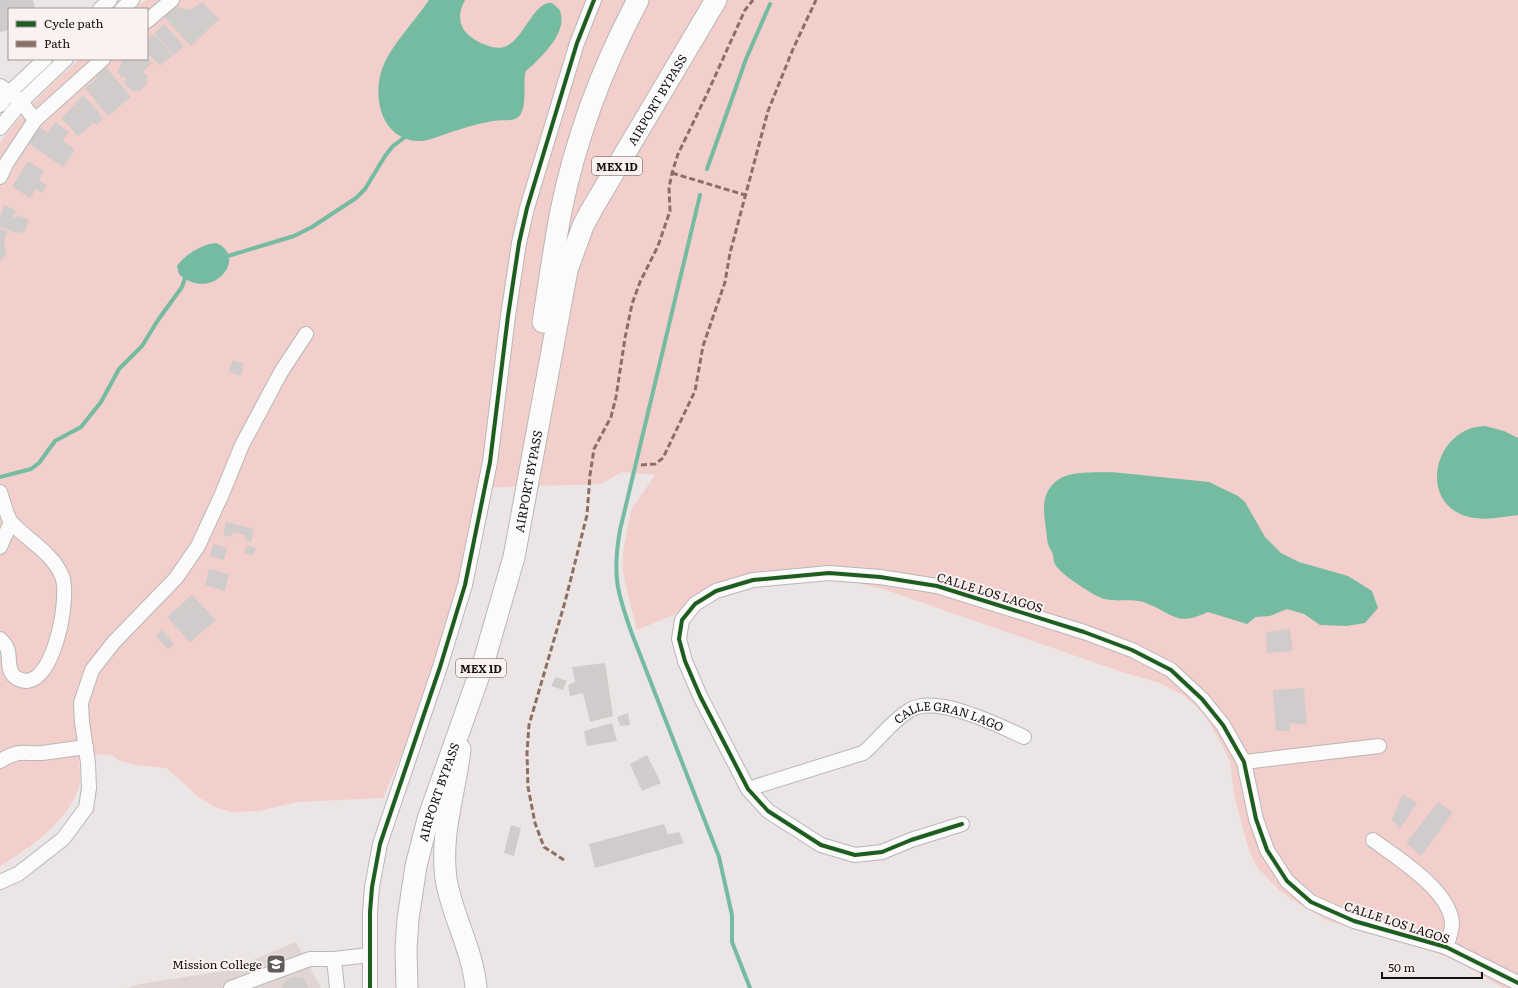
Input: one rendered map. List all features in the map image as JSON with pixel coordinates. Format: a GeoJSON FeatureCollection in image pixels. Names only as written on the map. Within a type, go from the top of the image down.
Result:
{"type":"FeatureCollection","features":[{"type":"Feature","properties":{"kind":"highway"},"geometry":{"type":"LineString","coordinates":[[545,348],[540,290],[545,243],[559,170],[584,90],[625,0]]}},
{"type":"Feature","properties":{"kind":"highway","name":"AIRPORT BYPASS"},"geometry":{"type":"LineString","coordinates":[[407,988],[406,948],[408,918],[416,866],[440,780],[463,722],[484,661],[514,557],[533,462],[560,218],[571,168],[595,94],[610,58],[638,0]]}},
{"type":"Feature","properties":{"kind":"highway","name":"AIRPORT BYPASS"},"geometry":{"type":"LineString","coordinates":[[400,988],[399,949],[402,918],[414,842],[472,658],[502,554],[521,470],[545,348],[568,270],[583,226],[716,0]]}},
{"type":"Feature","properties":{"kind":"highway"},"geometry":{"type":"LineString","coordinates":[[545,348],[579,264],[599,221],[629,166],[731,0]]}},
{"type":"Feature","properties":{"kind":"highway"},"geometry":{"type":"LineString","coordinates":[[463,722],[457,777],[445,830],[445,867],[451,900],[472,966],[476,988]]}},
{"type":"Feature","properties":{"kind":"street"},"geometry":{"type":"LineString","coordinates":[[101,8],[110,0]]}},
{"type":"Feature","properties":{"kind":"street"},"geometry":{"type":"LineString","coordinates":[[123,8],[132,0]]}},
{"type":"Feature","properties":{"kind":"street"},"geometry":{"type":"LineString","coordinates":[[148,19],[172,0]]}},
{"type":"Feature","properties":{"kind":"street"},"geometry":{"type":"LineString","coordinates":[[370,988],[369,955],[372,888],[380,844],[440,667],[465,585],[490,462],[513,280],[527,208],[577,42],[594,0]]}},
{"type":"Feature","properties":{"kind":"street"},"geometry":{"type":"LineString","coordinates":[[0,104],[5,89],[44,60]]}},
{"type":"Feature","properties":{"kind":"street"},"geometry":{"type":"LineString","coordinates":[[0,128],[22,102],[65,60]]}},
{"type":"Feature","properties":{"kind":"street"},"geometry":{"type":"LineString","coordinates":[[0,177],[6,164],[36,120],[102,60]]}},
{"type":"Feature","properties":{"kind":"street"},"geometry":{"type":"LineString","coordinates":[[5,89],[22,102],[36,120]]}},
{"type":"Feature","properties":{"kind":"street"},"geometry":{"type":"LineString","coordinates":[[0,882],[18,874],[63,839],[86,808],[89,788],[81,703],[92,670],[114,642],[176,578],[198,546],[222,494],[242,445],[281,372],[306,334]]}},
{"type":"Feature","properties":{"kind":"street"},"geometry":{"type":"LineString","coordinates":[[0,492],[11,522],[50,558],[62,577],[64,610],[53,651],[43,670],[38,676],[31,680],[23,680],[15,676],[10,670],[8,650],[0,639]]}},
{"type":"Feature","properties":{"kind":"street"},"geometry":{"type":"LineString","coordinates":[[0,546],[11,522]]}},
{"type":"Feature","properties":{"kind":"street","name":"CALLE LOS LAGOS"},"geometry":{"type":"LineString","coordinates":[[962,824],[911,840],[882,852],[855,855],[821,845],[768,811],[748,789],[700,696],[685,660],[679,639],[682,620],[695,604],[716,591],[753,580],[829,573],[880,577],[937,586],[1084,632],[1132,650],[1172,670],[1186,683],[1223,725],[1244,762],[1256,819],[1267,850],[1287,881],[1311,902],[1354,921],[1446,947],[1518,982]]}},
{"type":"Feature","properties":{"kind":"street","name":"CALLE GRAN LAGO"},"geometry":{"type":"LineString","coordinates":[[748,789],[863,753],[877,742],[888,727],[911,709],[926,705],[945,706],[982,718],[1024,737]]}},
{"type":"Feature","properties":{"kind":"street"},"geometry":{"type":"LineString","coordinates":[[1244,762],[1379,746]]}},
{"type":"Feature","properties":{"kind":"street"},"geometry":{"type":"LineString","coordinates":[[0,761],[13,754],[25,752],[40,753],[86,747]]}},
{"type":"Feature","properties":{"kind":"street"},"geometry":{"type":"LineString","coordinates":[[1373,840],[1421,876],[1436,891],[1446,905],[1452,923],[1446,947]]}},
{"type":"Feature","properties":{"kind":"street"},"geometry":{"type":"LineString","coordinates":[[231,988],[306,960],[334,959],[369,955]]}},
{"type":"Feature","properties":{"kind":"street"},"geometry":{"type":"LineString","coordinates":[[334,959],[337,988]]}},
{"type":"Feature","properties":{"kind":"shaded area"},"geometry":{"type":"Polygon","coordinates":[[[145,0],[1518,0],[1518,988],[1503,988],[1458,961],[1425,949],[1328,921],[1291,899],[1278,889],[1257,867],[1249,851],[1234,795],[1230,762],[1207,719],[1196,706],[1183,695],[1159,683],[1119,671],[886,590],[854,582],[818,580],[737,589],[637,630],[626,587],[623,570],[623,553],[631,510],[655,475],[622,472],[601,484],[477,488],[471,528],[460,576],[434,666],[416,722],[383,798],[297,802],[259,811],[232,812],[215,807],[200,798],[166,768],[134,765],[118,760],[111,755],[103,754],[79,757],[80,778],[78,790],[65,813],[34,843],[0,866],[0,143],[18,119],[47,89],[79,60],[148,60],[148,8],[136,8],[145,0]]]}},
{"type":"Feature","properties":{"kind":"shaded area"},"geometry":{"type":"Polygon","coordinates":[[[429,0],[465,0],[460,15],[463,28],[478,42],[497,48],[502,48],[511,44],[534,14],[546,4],[552,3],[559,9],[561,24],[556,38],[546,52],[526,72],[523,110],[517,118],[511,120],[496,120],[422,141],[404,138],[394,131],[386,122],[381,111],[379,99],[381,73],[385,62],[394,47],[429,0]]]}},
{"type":"Feature","properties":{"kind":"shaded area"},"geometry":{"type":"Polygon","coordinates":[[[216,243],[225,250],[229,258],[228,267],[222,275],[214,281],[203,284],[191,282],[179,274],[177,266],[185,257],[206,245],[216,243]]]}},
{"type":"Feature","properties":{"kind":"shaded area"},"geometry":{"type":"Polygon","coordinates":[[[1485,426],[1504,431],[1518,438],[1518,515],[1487,519],[1469,517],[1452,509],[1442,497],[1437,483],[1438,467],[1444,452],[1454,439],[1467,430],[1485,426]]]}},
{"type":"Feature","properties":{"kind":"shaded area"},"geometry":{"type":"Polygon","coordinates":[[[1111,472],[1209,482],[1238,496],[1245,502],[1265,537],[1281,553],[1299,562],[1348,576],[1372,591],[1378,608],[1365,623],[1347,626],[1320,625],[1304,614],[1287,609],[1270,616],[1256,617],[1247,624],[1208,612],[1182,619],[1169,615],[1155,607],[1139,601],[1100,598],[1078,585],[1055,564],[1048,541],[1044,517],[1044,504],[1050,487],[1060,478],[1082,473],[1111,472]]]}},
{"type":"Feature","properties":{"kind":"shaded area","name":"Mission College"},"geometry":{"type":"Polygon","coordinates":[[[296,942],[321,988],[127,988],[140,984],[229,970],[296,942]]]}},
{"type":"Feature","properties":{"kind":"building"},"geometry":{"type":"Polygon","coordinates":[[[0,0],[33,0],[35,8],[8,8],[8,30],[0,32],[0,0]]]}},
{"type":"Feature","properties":{"kind":"building"},"geometry":{"type":"Polygon","coordinates":[[[202,2],[219,19],[191,46],[164,17],[177,7],[190,10],[202,2]]]}},
{"type":"Feature","properties":{"kind":"building"},"geometry":{"type":"Polygon","coordinates":[[[164,24],[184,46],[174,55],[154,33],[164,24]]]}},
{"type":"Feature","properties":{"kind":"building"},"geometry":{"type":"Polygon","coordinates":[[[154,34],[173,55],[160,66],[148,53],[148,39],[154,34]]]}},
{"type":"Feature","properties":{"kind":"building"},"geometry":{"type":"Polygon","coordinates":[[[148,59],[152,63],[142,72],[147,74],[147,84],[140,91],[132,91],[124,83],[126,77],[121,77],[117,72],[122,63],[120,60],[148,59]]]}},
{"type":"Feature","properties":{"kind":"building"},"geometry":{"type":"Polygon","coordinates":[[[105,66],[131,97],[108,116],[85,88],[97,78],[95,75],[105,66]]]}},
{"type":"Feature","properties":{"kind":"building"},"geometry":{"type":"Polygon","coordinates":[[[83,95],[100,113],[99,115],[103,119],[96,125],[94,123],[78,136],[61,118],[75,104],[83,112],[75,103],[83,95]]]}},
{"type":"Feature","properties":{"kind":"building"},"geometry":{"type":"Polygon","coordinates":[[[55,122],[69,132],[63,141],[75,150],[63,167],[28,143],[39,127],[48,133],[55,122]]]}},
{"type":"Feature","properties":{"kind":"building"},"geometry":{"type":"Polygon","coordinates":[[[28,161],[44,171],[39,180],[47,185],[42,193],[36,189],[30,198],[12,186],[28,161]]]}},
{"type":"Feature","properties":{"kind":"building"},"geometry":{"type":"Polygon","coordinates":[[[4,205],[16,210],[13,217],[15,218],[18,215],[29,220],[25,232],[15,233],[0,227],[0,216],[4,205]]]}},
{"type":"Feature","properties":{"kind":"building"},"geometry":{"type":"Polygon","coordinates":[[[0,229],[7,231],[4,242],[6,255],[0,261],[0,229]]]}},
{"type":"Feature","properties":{"kind":"building"},"geometry":{"type":"Polygon","coordinates":[[[233,360],[244,364],[241,376],[229,372],[233,360]]]}},
{"type":"Feature","properties":{"kind":"building"},"geometry":{"type":"Polygon","coordinates":[[[226,522],[254,529],[251,542],[244,540],[245,535],[233,532],[232,537],[223,535],[226,522]]]}},
{"type":"Feature","properties":{"kind":"building"},"geometry":{"type":"Polygon","coordinates":[[[213,544],[227,548],[224,560],[210,556],[213,544]]]}},
{"type":"Feature","properties":{"kind":"building"},"geometry":{"type":"Polygon","coordinates":[[[247,545],[256,548],[253,556],[244,553],[247,545]]]}},
{"type":"Feature","properties":{"kind":"building"},"geometry":{"type":"Polygon","coordinates":[[[209,569],[229,574],[225,591],[205,585],[209,569]]]}},
{"type":"Feature","properties":{"kind":"building"},"geometry":{"type":"Polygon","coordinates":[[[192,595],[216,620],[190,642],[167,617],[192,595]]]}},
{"type":"Feature","properties":{"kind":"building"},"geometry":{"type":"Polygon","coordinates":[[[1290,629],[1293,651],[1267,653],[1266,632],[1290,629]]]}},
{"type":"Feature","properties":{"kind":"building"},"geometry":{"type":"Polygon","coordinates":[[[162,630],[174,644],[168,650],[156,636],[162,630]]]}},
{"type":"Feature","properties":{"kind":"building"},"geometry":{"type":"Polygon","coordinates":[[[605,663],[613,716],[590,722],[583,693],[570,696],[568,685],[575,682],[572,667],[605,663]]]}},
{"type":"Feature","properties":{"kind":"building"},"geometry":{"type":"Polygon","coordinates":[[[556,677],[567,681],[563,690],[551,686],[556,677]]]}},
{"type":"Feature","properties":{"kind":"building"},"geometry":{"type":"Polygon","coordinates":[[[1304,688],[1307,725],[1290,723],[1289,731],[1276,731],[1273,690],[1304,688]]]}},
{"type":"Feature","properties":{"kind":"building"},"geometry":{"type":"Polygon","coordinates":[[[628,713],[630,725],[620,726],[617,717],[628,713]]]}},
{"type":"Feature","properties":{"kind":"building"},"geometry":{"type":"Polygon","coordinates":[[[612,723],[617,741],[587,746],[584,731],[612,723]]]}},
{"type":"Feature","properties":{"kind":"building"},"geometry":{"type":"Polygon","coordinates":[[[647,755],[661,783],[642,791],[630,764],[647,755]]]}},
{"type":"Feature","properties":{"kind":"building"},"geometry":{"type":"Polygon","coordinates":[[[1402,794],[1417,803],[1400,829],[1392,820],[1402,794]]]}},
{"type":"Feature","properties":{"kind":"building"},"geometry":{"type":"Polygon","coordinates":[[[1438,802],[1453,812],[1421,856],[1406,843],[1438,802]]]}},
{"type":"Feature","properties":{"kind":"building"},"geometry":{"type":"Polygon","coordinates":[[[664,824],[668,834],[679,832],[684,843],[595,868],[589,844],[664,824]]]}},
{"type":"Feature","properties":{"kind":"building"},"geometry":{"type":"Polygon","coordinates":[[[511,825],[521,828],[514,856],[504,853],[511,825]]]}},
{"type":"Feature","properties":{"kind":"building"},"geometry":{"type":"Polygon","coordinates":[[[292,977],[303,978],[309,988],[282,988],[285,981],[292,977]]]}},
{"type":"Feature","properties":{"kind":"waterway"},"geometry":{"type":"LineString","coordinates":[[707,169],[746,59],[770,4]]}},
{"type":"Feature","properties":{"kind":"waterway"},"geometry":{"type":"LineString","coordinates":[[228,256],[294,236],[312,227],[356,198],[365,189],[385,156],[393,146],[405,137]]}},
{"type":"Feature","properties":{"kind":"waterway"},"geometry":{"type":"LineString","coordinates":[[700,195],[620,530],[616,559],[616,572],[620,595],[632,634],[719,857],[732,915],[732,942],[750,988]]}},
{"type":"Feature","properties":{"kind":"waterway"},"geometry":{"type":"LineString","coordinates":[[0,477],[31,469],[39,463],[55,441],[81,427],[101,402],[119,369],[142,346],[158,320],[182,287],[185,278]]}},
{"type":"Feature","properties":{"kind":"marked path"},"geometry":{"type":"LineString","coordinates":[[564,860],[544,847],[535,823],[528,787],[527,753],[529,725],[565,602],[587,515],[590,475],[594,449],[611,417],[616,397],[632,304],[640,282],[658,246],[670,211],[669,188],[672,173],[678,154],[745,10],[753,0]]}},
{"type":"Feature","properties":{"kind":"marked path"},"geometry":{"type":"LineString","coordinates":[[641,465],[655,464],[663,458],[695,391],[703,346],[725,282],[730,253],[768,111],[793,49],[816,0]]}},
{"type":"Feature","properties":{"kind":"marked path"},"geometry":{"type":"LineString","coordinates":[[672,173],[745,195]]}},
{"type":"Feature","properties":{"kind":"cycle path"},"geometry":{"type":"LineString","coordinates":[[370,988],[370,912],[372,887],[380,844],[440,667],[465,585],[490,462],[508,316],[519,243],[527,208],[577,43],[594,0]]}},
{"type":"Feature","properties":{"kind":"cycle path"},"geometry":{"type":"LineString","coordinates":[[962,824],[911,840],[882,852],[855,855],[821,845],[768,811],[748,789],[700,696],[685,661],[679,639],[682,620],[695,604],[716,591],[753,580],[829,573],[880,577],[937,586],[1084,632],[1132,650],[1171,670],[1202,699],[1223,725],[1244,762],[1256,819],[1267,850],[1287,881],[1311,902],[1354,921],[1446,947],[1518,983]]}},
{"type":"Feature","properties":{"kind":"place","name":"Mission College"},"geometry":{"type":"Point","coordinates":[276,964]}}]}
